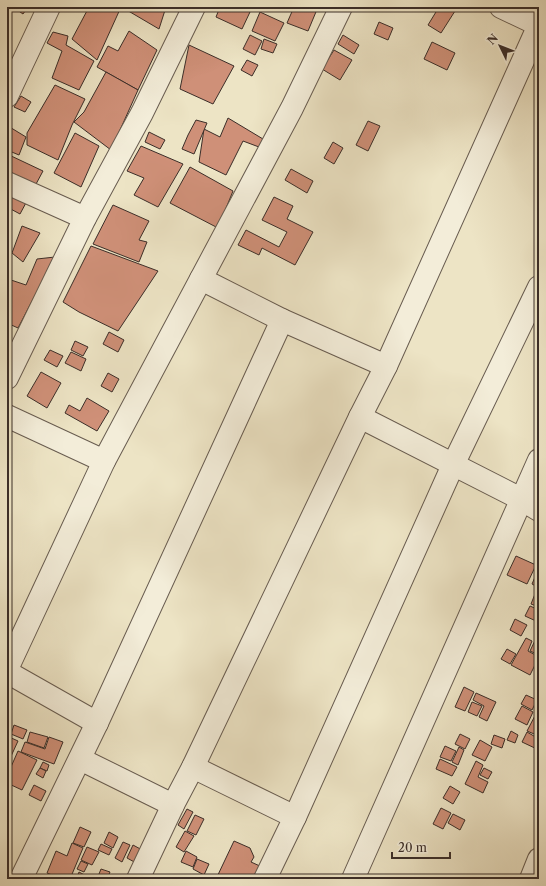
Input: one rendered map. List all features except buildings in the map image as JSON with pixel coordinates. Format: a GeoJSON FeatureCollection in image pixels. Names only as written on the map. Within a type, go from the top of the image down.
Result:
{"type":"FeatureCollection","features":[{"type":"Feature","properties":{"kind":"street"},"geometry":{"type":"LineString","coordinates":[[7,96],[49,7]]}},
{"type":"Feature","properties":{"kind":"street"},"geometry":{"type":"LineString","coordinates":[[7,378],[85,218],[142,113],[194,7]]}},
{"type":"Feature","properties":{"kind":"street"},"geometry":{"type":"LineString","coordinates":[[97,723],[7,671],[104,461],[292,108],[341,7]]}},
{"type":"Feature","properties":{"kind":"street"},"geometry":{"type":"LineString","coordinates":[[138,879],[360,417],[386,366],[539,25],[501,7]]}},
{"type":"Feature","properties":{"kind":"street"},"geometry":{"type":"LineString","coordinates":[[7,183],[85,218]]}},
{"type":"Feature","properties":{"kind":"street"},"geometry":{"type":"LineString","coordinates":[[201,279],[282,320],[386,366]]}},
{"type":"Feature","properties":{"kind":"street"},"geometry":{"type":"LineString","coordinates":[[265,879],[295,817],[453,465],[537,295]]}},
{"type":"Feature","properties":{"kind":"street"},"geometry":{"type":"LineString","coordinates":[[21,879],[97,723],[282,320]]}},
{"type":"Feature","properties":{"kind":"street"},"geometry":{"type":"LineString","coordinates":[[7,416],[104,461]]}},
{"type":"Feature","properties":{"kind":"street"},"geometry":{"type":"LineString","coordinates":[[360,417],[530,504]]}},
{"type":"Feature","properties":{"kind":"street"},"geometry":{"type":"LineString","coordinates":[[353,879],[530,504],[539,460]]}},
{"type":"Feature","properties":{"kind":"street"},"geometry":{"type":"LineString","coordinates":[[80,759],[173,805]]}},
{"type":"Feature","properties":{"kind":"street"},"geometry":{"type":"LineString","coordinates":[[193,767],[295,817]]}},
{"type":"Feature","properties":{"kind":"street"},"geometry":{"type":"LineString","coordinates":[[531,879],[539,859]]}}]}
